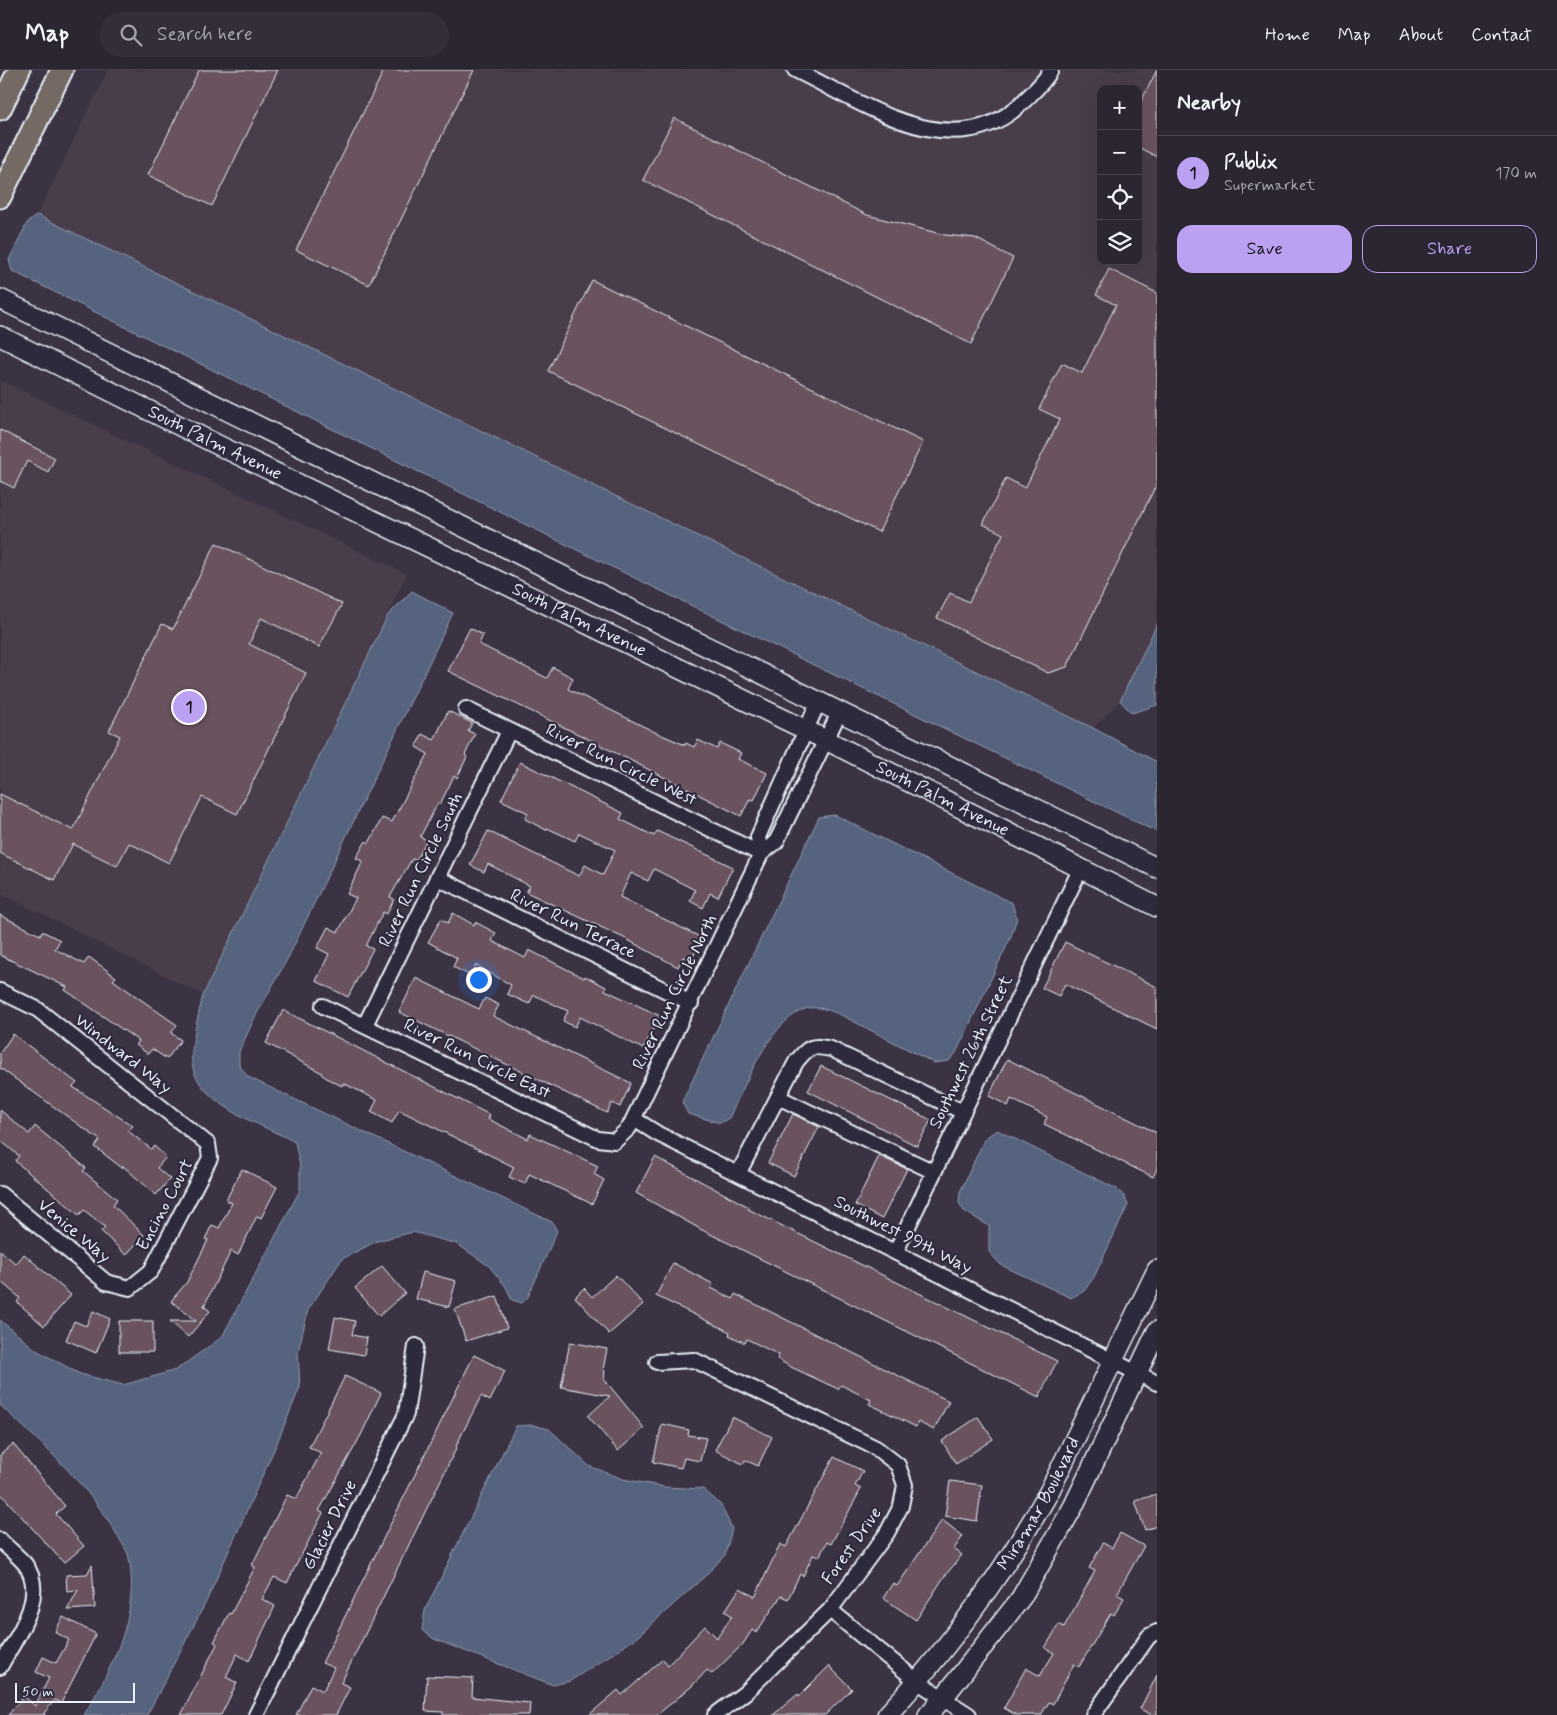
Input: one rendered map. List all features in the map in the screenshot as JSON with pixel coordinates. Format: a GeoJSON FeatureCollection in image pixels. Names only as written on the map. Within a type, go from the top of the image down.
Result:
{"type":"FeatureCollection","features":[{"type":"Feature","properties":{"kind":"main road"},"geometry":{"type":"LineString","coordinates":[[0,109],[19,70]]}},
{"type":"Feature","properties":{"kind":"main road"},"geometry":{"type":"LineString","coordinates":[[0,197],[62,70]]}},
{"type":"Feature","properties":{"kind":"main road","name":"South Palm Avenue"},"geometry":{"type":"LineString","coordinates":[[0,299],[818,703],[1157,868]]}},
{"type":"Feature","properties":{"kind":"main road","name":"South Palm Avenue"},"geometry":{"type":"LineString","coordinates":[[0,336],[220,446],[806,730],[1080,870],[1157,907]]}},
{"type":"Feature","properties":{"kind":"main road","name":"Miramar Boulevard"},"geometry":{"type":"LineString","coordinates":[[887,1715],[918,1682],[974,1612],[1032,1523],[1049,1492],[1157,1270]]}},
{"type":"Feature","properties":{"kind":"main road","name":"Miramar Boulevard"},"geometry":{"type":"LineString","coordinates":[[928,1715],[1021,1598],[1035,1575],[1072,1507],[1157,1331]]}},
{"type":"Feature","properties":{"kind":"street"},"geometry":{"type":"LineString","coordinates":[[796,70],[849,98],[916,127],[947,132],[985,126],[1014,110],[1046,79],[1051,70]]}},
{"type":"Feature","properties":{"kind":"street","name":"River Run Circle North"},"geometry":{"type":"LineString","coordinates":[[761,854],[758,837],[818,703]]}},
{"type":"Feature","properties":{"kind":"street","name":"River Run Circle West"},"geometry":{"type":"LineString","coordinates":[[466,709],[761,854]]}},
{"type":"Feature","properties":{"kind":"street","name":"River Run Circle North"},"geometry":{"type":"LineString","coordinates":[[616,1141],[629,1128],[634,1119],[761,854],[776,842],[839,713]]}},
{"type":"Feature","properties":{"kind":"street","name":"River Run Circle South"},"geometry":{"type":"LineString","coordinates":[[365,1025],[509,731]]}},
{"type":"Feature","properties":{"kind":"street","name":"Southwest 26th Street"},"geometry":{"type":"LineString","coordinates":[[896,1251],[1080,870]]}},
{"type":"Feature","properties":{"kind":"street","name":"River Run Terrace"},"geometry":{"type":"LineString","coordinates":[[438,878],[691,1003]]}},
{"type":"Feature","properties":{"kind":"street","name":"Windward Way"},"geometry":{"type":"LineString","coordinates":[[0,991],[37,1010],[208,1144],[210,1158]]}},
{"type":"Feature","properties":{"kind":"street","name":"River Run Circle East"},"geometry":{"type":"LineString","coordinates":[[323,1006],[598,1139],[616,1141]]}},
{"type":"Feature","properties":{"kind":"street"},"geometry":{"type":"LineString","coordinates":[[738,1174],[796,1062],[807,1048],[816,1046],[831,1049],[963,1112]]}},
{"type":"Feature","properties":{"kind":"street"},"geometry":{"type":"LineString","coordinates":[[778,1097],[934,1172]]}},
{"type":"Feature","properties":{"kind":"street","name":"Southwest 99th Way"},"geometry":{"type":"LineString","coordinates":[[634,1119],[658,1134],[896,1251],[1137,1375],[1157,1383]]}},
{"type":"Feature","properties":{"kind":"street","name":"Encino Court"},"geometry":{"type":"LineString","coordinates":[[130,1288],[152,1271],[210,1158]]}},
{"type":"Feature","properties":{"kind":"street","name":"Venice Way"},"geometry":{"type":"LineString","coordinates":[[0,1194],[106,1282],[130,1288]]}},
{"type":"Feature","properties":{"kind":"street","name":"Glacier Drive"},"geometry":{"type":"LineString","coordinates":[[256,1715],[406,1414],[416,1346]]}},
{"type":"Feature","properties":{"kind":"street","name":"Forest Drive"},"geometry":{"type":"LineString","coordinates":[[657,1362],[694,1360],[876,1448],[898,1465],[905,1485],[901,1506],[887,1533],[830,1610],[746,1692],[715,1715]]}},
{"type":"Feature","properties":{"kind":"street"},"geometry":{"type":"LineString","coordinates":[[0,1540],[26,1566],[34,1588],[31,1607],[0,1667]]}},
{"type":"Feature","properties":{"kind":"street"},"geometry":{"type":"LineString","coordinates":[[830,1610],[918,1682],[969,1715]]}},
{"type":"Feature","properties":{"kind":"street"},"geometry":{"type":"LineString","coordinates":[[1094,1715],[1149,1636],[1157,1632]]}},
{"type":"Feature","properties":{"kind":"shaded area"},"geometry":{"type":"Polygon","coordinates":[[[108,70],[1157,70],[1157,624],[1120,701],[1093,728],[37,215],[108,70]]]}},
{"type":"Feature","properties":{"kind":"shaded area"},"geometry":{"type":"Polygon","coordinates":[[[0,380],[407,574],[203,995],[0,893],[0,380]]]}},
{"type":"Feature","properties":{"kind":"water"},"geometry":{"type":"Polygon","coordinates":[[[37,215],[1093,728],[1157,762],[1157,832],[571,547],[12,271],[9,260],[27,223],[37,215]]]}},
{"type":"Feature","properties":{"kind":"water"},"geometry":{"type":"Polygon","coordinates":[[[412,591],[453,613],[289,956],[254,1019],[239,1052],[239,1065],[248,1077],[552,1222],[557,1231],[528,1297],[522,1303],[512,1300],[506,1287],[489,1266],[457,1244],[413,1232],[377,1241],[342,1259],[308,1310],[298,1352],[300,1387],[277,1443],[206,1602],[147,1715],[84,1715],[113,1660],[127,1620],[131,1600],[129,1558],[108,1519],[95,1501],[65,1467],[0,1405],[0,1320],[36,1350],[80,1374],[123,1385],[176,1370],[222,1337],[300,1190],[300,1167],[295,1142],[234,1112],[206,1091],[197,1078],[192,1063],[192,1048],[203,995],[388,615],[412,591]]]}},
{"type":"Feature","properties":{"kind":"water"},"geometry":{"type":"Polygon","coordinates":[[[1157,624],[1157,705],[1132,713],[1120,701],[1157,624]]]}},
{"type":"Feature","properties":{"kind":"water"},"geometry":{"type":"Polygon","coordinates":[[[835,815],[1012,903],[1017,918],[1010,939],[956,1053],[949,1061],[934,1063],[839,1014],[819,1008],[805,1009],[792,1016],[769,1041],[759,1056],[729,1118],[720,1123],[688,1114],[682,1102],[819,817],[835,815]]]}},
{"type":"Feature","properties":{"kind":"water"},"geometry":{"type":"Polygon","coordinates":[[[997,1130],[1117,1189],[1124,1196],[1128,1205],[1094,1277],[1084,1291],[1071,1298],[1001,1265],[989,1252],[989,1226],[964,1211],[959,1203],[960,1192],[985,1138],[997,1130]]]}},
{"type":"Feature","properties":{"kind":"water"},"geometry":{"type":"Polygon","coordinates":[[[533,1425],[549,1429],[589,1466],[623,1479],[665,1487],[703,1489],[721,1505],[732,1529],[725,1555],[704,1577],[635,1639],[570,1681],[553,1685],[434,1639],[422,1630],[425,1610],[516,1426],[533,1425]]]}},
{"type":"Feature","properties":{"kind":"building"},"geometry":{"type":"Polygon","coordinates":[[[199,70],[278,70],[212,206],[148,175],[199,70]]]}},
{"type":"Feature","properties":{"kind":"building"},"geometry":{"type":"Polygon","coordinates":[[[384,70],[474,70],[369,285],[296,250],[384,70]]]}},
{"type":"Feature","properties":{"kind":"building"},"geometry":{"type":"Polygon","coordinates":[[[1157,70],[1157,157],[1142,149],[1142,99],[1157,70]]]}},
{"type":"Feature","properties":{"kind":"building"},"geometry":{"type":"Polygon","coordinates":[[[674,118],[867,215],[945,235],[975,238],[1013,258],[971,344],[643,180],[674,118]]]}},
{"type":"Feature","properties":{"kind":"building"},"geometry":{"type":"Polygon","coordinates":[[[1109,269],[1157,293],[1157,483],[1067,667],[1048,673],[937,618],[950,593],[969,602],[1003,534],[983,524],[1006,478],[1025,488],[1060,419],[1039,409],[1062,363],[1082,373],[1116,305],[1096,295],[1109,269]]]}},
{"type":"Feature","properties":{"kind":"building"},"geometry":{"type":"Polygon","coordinates":[[[592,280],[923,442],[879,532],[548,371],[592,280]]]}},
{"type":"Feature","properties":{"kind":"building"},"geometry":{"type":"Polygon","coordinates":[[[0,430],[55,458],[48,472],[27,461],[14,488],[0,481],[0,430]]]}},
{"type":"Feature","properties":{"kind":"building"},"geometry":{"type":"Polygon","coordinates":[[[216,543],[342,604],[319,647],[261,618],[249,644],[306,673],[237,814],[202,797],[169,863],[129,843],[117,866],[73,844],[54,880],[0,853],[0,794],[73,830],[120,736],[109,731],[162,624],[173,629],[216,543]]]}},
{"type":"Feature","properties":{"kind":"building"},"geometry":{"type":"Polygon","coordinates":[[[470,628],[483,635],[479,644],[547,678],[553,667],[573,678],[568,689],[657,733],[685,745],[686,743],[694,747],[698,740],[717,749],[720,743],[741,753],[738,759],[767,773],[754,800],[750,799],[741,816],[448,671],[470,628]]]}},
{"type":"Feature","properties":{"kind":"building"},"geometry":{"type":"Polygon","coordinates":[[[448,711],[472,723],[468,731],[475,734],[465,755],[467,757],[457,778],[454,776],[420,837],[427,840],[416,860],[412,859],[390,897],[394,899],[387,914],[383,912],[366,946],[373,949],[348,997],[316,981],[329,954],[317,948],[328,927],[338,932],[356,898],[347,894],[363,861],[356,858],[366,841],[369,843],[382,818],[392,822],[428,754],[416,747],[422,734],[434,740],[448,711]]]}},
{"type":"Feature","properties":{"kind":"building"},"geometry":{"type":"Polygon","coordinates":[[[520,762],[623,813],[620,819],[654,836],[657,831],[733,867],[718,897],[710,893],[703,908],[690,901],[695,890],[654,869],[648,881],[631,873],[620,897],[702,938],[691,961],[683,957],[678,967],[624,938],[526,892],[530,886],[488,864],[484,872],[470,865],[488,831],[579,876],[585,865],[603,875],[615,850],[579,833],[575,841],[547,828],[546,830],[525,819],[528,813],[501,800],[520,762]]]}},
{"type":"Feature","properties":{"kind":"building"},"geometry":{"type":"Polygon","coordinates":[[[453,913],[474,925],[475,922],[496,933],[492,941],[525,958],[529,950],[584,978],[585,976],[606,987],[605,990],[660,1016],[643,1049],[580,1017],[575,1027],[563,1021],[568,1011],[534,995],[529,1004],[507,994],[511,985],[476,965],[471,976],[453,967],[457,958],[428,942],[441,919],[448,923],[453,913]]]}},
{"type":"Feature","properties":{"kind":"building"},"geometry":{"type":"Polygon","coordinates":[[[0,915],[40,935],[42,931],[60,940],[55,949],[84,964],[89,957],[116,977],[113,980],[177,1025],[171,1033],[181,1040],[167,1059],[152,1049],[148,1054],[136,1045],[139,1041],[65,990],[67,987],[0,955],[0,915]]]}},
{"type":"Feature","properties":{"kind":"building"},"geometry":{"type":"Polygon","coordinates":[[[1065,942],[1157,987],[1157,1029],[1065,984],[1059,996],[1042,988],[1065,942]]]}},
{"type":"Feature","properties":{"kind":"building"},"geometry":{"type":"Polygon","coordinates":[[[416,978],[479,1009],[485,998],[499,1005],[493,1016],[631,1083],[620,1107],[612,1103],[607,1113],[399,1012],[416,978]]]}},
{"type":"Feature","properties":{"kind":"building"},"geometry":{"type":"Polygon","coordinates":[[[283,1010],[490,1115],[488,1119],[528,1139],[530,1134],[598,1166],[594,1174],[604,1180],[592,1204],[529,1174],[525,1184],[509,1177],[514,1167],[399,1110],[392,1123],[371,1112],[377,1100],[343,1083],[342,1086],[328,1079],[322,1073],[266,1043],[283,1010]]]}},
{"type":"Feature","properties":{"kind":"building"},"geometry":{"type":"Polygon","coordinates":[[[13,1034],[77,1083],[73,1087],[133,1126],[128,1131],[151,1149],[154,1146],[166,1157],[157,1168],[170,1179],[156,1195],[123,1166],[122,1168],[95,1147],[100,1140],[0,1068],[0,1053],[13,1034]]]}},
{"type":"Feature","properties":{"kind":"building"},"geometry":{"type":"Polygon","coordinates":[[[1007,1059],[1157,1133],[1157,1169],[1153,1177],[1044,1124],[1047,1117],[1011,1099],[1008,1106],[989,1096],[1007,1059]]]}},
{"type":"Feature","properties":{"kind":"building"},"geometry":{"type":"Polygon","coordinates":[[[821,1066],[931,1120],[917,1146],[808,1091],[821,1066]]]}},
{"type":"Feature","properties":{"kind":"building"},"geometry":{"type":"Polygon","coordinates":[[[0,1110],[29,1134],[35,1126],[86,1168],[83,1171],[117,1199],[113,1205],[144,1235],[126,1255],[101,1231],[105,1227],[84,1210],[79,1215],[15,1161],[19,1156],[0,1140],[0,1110]]]}},
{"type":"Feature","properties":{"kind":"building"},"geometry":{"type":"Polygon","coordinates":[[[793,1114],[819,1127],[794,1176],[768,1163],[793,1114]]]}},
{"type":"Feature","properties":{"kind":"building"},"geometry":{"type":"Polygon","coordinates":[[[879,1156],[907,1169],[882,1219],[855,1205],[879,1156]]]}},
{"type":"Feature","properties":{"kind":"building"},"geometry":{"type":"Polygon","coordinates":[[[655,1157],[749,1207],[748,1209],[1057,1361],[1039,1397],[702,1230],[636,1193],[655,1157]]]}},
{"type":"Feature","properties":{"kind":"building"},"geometry":{"type":"Polygon","coordinates":[[[242,1169],[277,1187],[261,1218],[257,1216],[238,1255],[231,1251],[204,1306],[210,1311],[188,1337],[170,1321],[196,1321],[171,1301],[187,1282],[208,1240],[205,1239],[212,1225],[219,1228],[232,1203],[226,1200],[242,1169]]]}},
{"type":"Feature","properties":{"kind":"building"},"geometry":{"type":"Polygon","coordinates":[[[0,1250],[16,1264],[24,1254],[71,1295],[44,1326],[17,1302],[20,1298],[0,1281],[0,1250]]]}},
{"type":"Feature","properties":{"kind":"building"},"geometry":{"type":"Polygon","coordinates":[[[673,1263],[713,1284],[711,1288],[733,1299],[735,1294],[949,1401],[934,1430],[918,1422],[916,1427],[869,1404],[871,1400],[841,1385],[838,1389],[791,1367],[777,1359],[779,1355],[747,1339],[745,1343],[729,1335],[730,1332],[656,1296],[673,1263]]]}},
{"type":"Feature","properties":{"kind":"building"},"geometry":{"type":"Polygon","coordinates":[[[382,1266],[405,1293],[379,1316],[355,1288],[382,1266]]]}},
{"type":"Feature","properties":{"kind":"building"},"geometry":{"type":"Polygon","coordinates":[[[423,1272],[456,1281],[449,1307],[416,1299],[423,1272]]]}},
{"type":"Feature","properties":{"kind":"building"},"geometry":{"type":"Polygon","coordinates":[[[616,1275],[643,1304],[609,1334],[575,1297],[584,1288],[592,1297],[616,1275]]]}},
{"type":"Feature","properties":{"kind":"building"},"geometry":{"type":"Polygon","coordinates":[[[497,1296],[507,1328],[466,1341],[455,1309],[497,1296]]]}},
{"type":"Feature","properties":{"kind":"building"},"geometry":{"type":"Polygon","coordinates":[[[93,1311],[110,1319],[96,1353],[66,1340],[74,1321],[86,1326],[93,1311]]]}},
{"type":"Feature","properties":{"kind":"building"},"geometry":{"type":"Polygon","coordinates":[[[335,1317],[355,1321],[352,1335],[367,1338],[364,1355],[329,1349],[335,1317]]]}},
{"type":"Feature","properties":{"kind":"building"},"geometry":{"type":"Polygon","coordinates":[[[119,1321],[153,1321],[153,1352],[119,1352],[119,1321]]]}},
{"type":"Feature","properties":{"kind":"building"},"geometry":{"type":"Polygon","coordinates":[[[570,1342],[607,1349],[603,1370],[605,1371],[604,1379],[644,1428],[618,1451],[588,1416],[610,1396],[561,1387],[570,1342]]]}},
{"type":"Feature","properties":{"kind":"building"},"geometry":{"type":"Polygon","coordinates":[[[474,1355],[505,1371],[490,1401],[481,1396],[456,1446],[341,1683],[350,1687],[336,1715],[296,1715],[311,1685],[323,1691],[334,1668],[322,1663],[474,1355]]]}},
{"type":"Feature","properties":{"kind":"building"},"geometry":{"type":"Polygon","coordinates":[[[345,1376],[381,1393],[361,1435],[319,1511],[323,1513],[287,1583],[274,1577],[262,1599],[275,1606],[249,1661],[237,1654],[226,1677],[237,1683],[221,1715],[181,1715],[217,1644],[214,1642],[255,1567],[252,1565],[287,1495],[296,1499],[321,1453],[309,1447],[345,1376]]]}},
{"type":"Feature","properties":{"kind":"building"},"geometry":{"type":"Polygon","coordinates":[[[732,1417],[772,1437],[758,1466],[745,1460],[743,1464],[715,1450],[732,1417]]]}},
{"type":"Feature","properties":{"kind":"building"},"geometry":{"type":"Polygon","coordinates":[[[978,1417],[993,1439],[956,1464],[942,1441],[978,1417]]]}},
{"type":"Feature","properties":{"kind":"building"},"geometry":{"type":"Polygon","coordinates":[[[662,1424],[689,1430],[688,1435],[706,1438],[700,1461],[684,1458],[681,1468],[653,1462],[662,1424]]]}},
{"type":"Feature","properties":{"kind":"building"},"geometry":{"type":"Polygon","coordinates":[[[13,1444],[65,1506],[56,1514],[84,1546],[64,1563],[0,1493],[0,1455],[13,1444]]]}},
{"type":"Feature","properties":{"kind":"building"},"geometry":{"type":"Polygon","coordinates":[[[834,1457],[863,1471],[855,1486],[861,1489],[831,1544],[827,1542],[819,1557],[813,1555],[803,1576],[800,1574],[788,1599],[781,1596],[756,1633],[752,1630],[743,1644],[712,1674],[707,1670],[692,1686],[657,1715],[589,1715],[618,1690],[622,1695],[663,1659],[668,1665],[705,1626],[717,1638],[732,1616],[725,1611],[740,1588],[755,1597],[780,1544],[786,1547],[834,1457]]]}},
{"type":"Feature","properties":{"kind":"building"},"geometry":{"type":"Polygon","coordinates":[[[950,1481],[982,1485],[977,1521],[945,1516],[950,1481]]]}},
{"type":"Feature","properties":{"kind":"building"},"geometry":{"type":"Polygon","coordinates":[[[1157,1494],[1157,1526],[1145,1530],[1135,1501],[1157,1494]]]}},
{"type":"Feature","properties":{"kind":"building"},"geometry":{"type":"Polygon","coordinates":[[[942,1520],[963,1536],[954,1549],[962,1555],[944,1577],[916,1620],[883,1598],[893,1583],[897,1586],[942,1520]]]}},
{"type":"Feature","properties":{"kind":"building"},"geometry":{"type":"Polygon","coordinates":[[[1120,1533],[1144,1546],[1117,1594],[1124,1598],[1114,1615],[1111,1613],[1079,1667],[1074,1664],[1053,1704],[1049,1702],[1041,1715],[1016,1715],[1004,1708],[1026,1668],[1040,1676],[1054,1653],[1045,1648],[1059,1624],[1064,1627],[1095,1571],[1089,1568],[1103,1543],[1112,1548],[1120,1533]]]}},
{"type":"Feature","properties":{"kind":"building"},"geometry":{"type":"Polygon","coordinates":[[[92,1565],[95,1608],[67,1610],[78,1590],[67,1591],[66,1575],[87,1574],[92,1565]]]}},
{"type":"Feature","properties":{"kind":"building"},"geometry":{"type":"Polygon","coordinates":[[[63,1617],[96,1634],[61,1703],[55,1700],[44,1713],[45,1715],[8,1715],[24,1696],[35,1706],[49,1678],[36,1672],[43,1657],[56,1663],[69,1640],[55,1632],[63,1617]]]}},
{"type":"Feature","properties":{"kind":"building"},"geometry":{"type":"Polygon","coordinates":[[[829,1666],[852,1689],[825,1715],[773,1715],[798,1694],[799,1696],[829,1666]]]}},
{"type":"Feature","properties":{"kind":"building"},"geometry":{"type":"Polygon","coordinates":[[[1157,1675],[1157,1715],[1152,1715],[1140,1709],[1157,1675]]]}},
{"type":"Feature","properties":{"kind":"building"},"geometry":{"type":"Polygon","coordinates":[[[427,1676],[473,1678],[472,1697],[530,1703],[529,1715],[443,1715],[443,1712],[425,1711],[427,1676]]]}},
{"type":"Feature","properties":{"kind":"place","name":"Publix"},"geometry":{"type":"Point","coordinates":[189,707]}}]}
